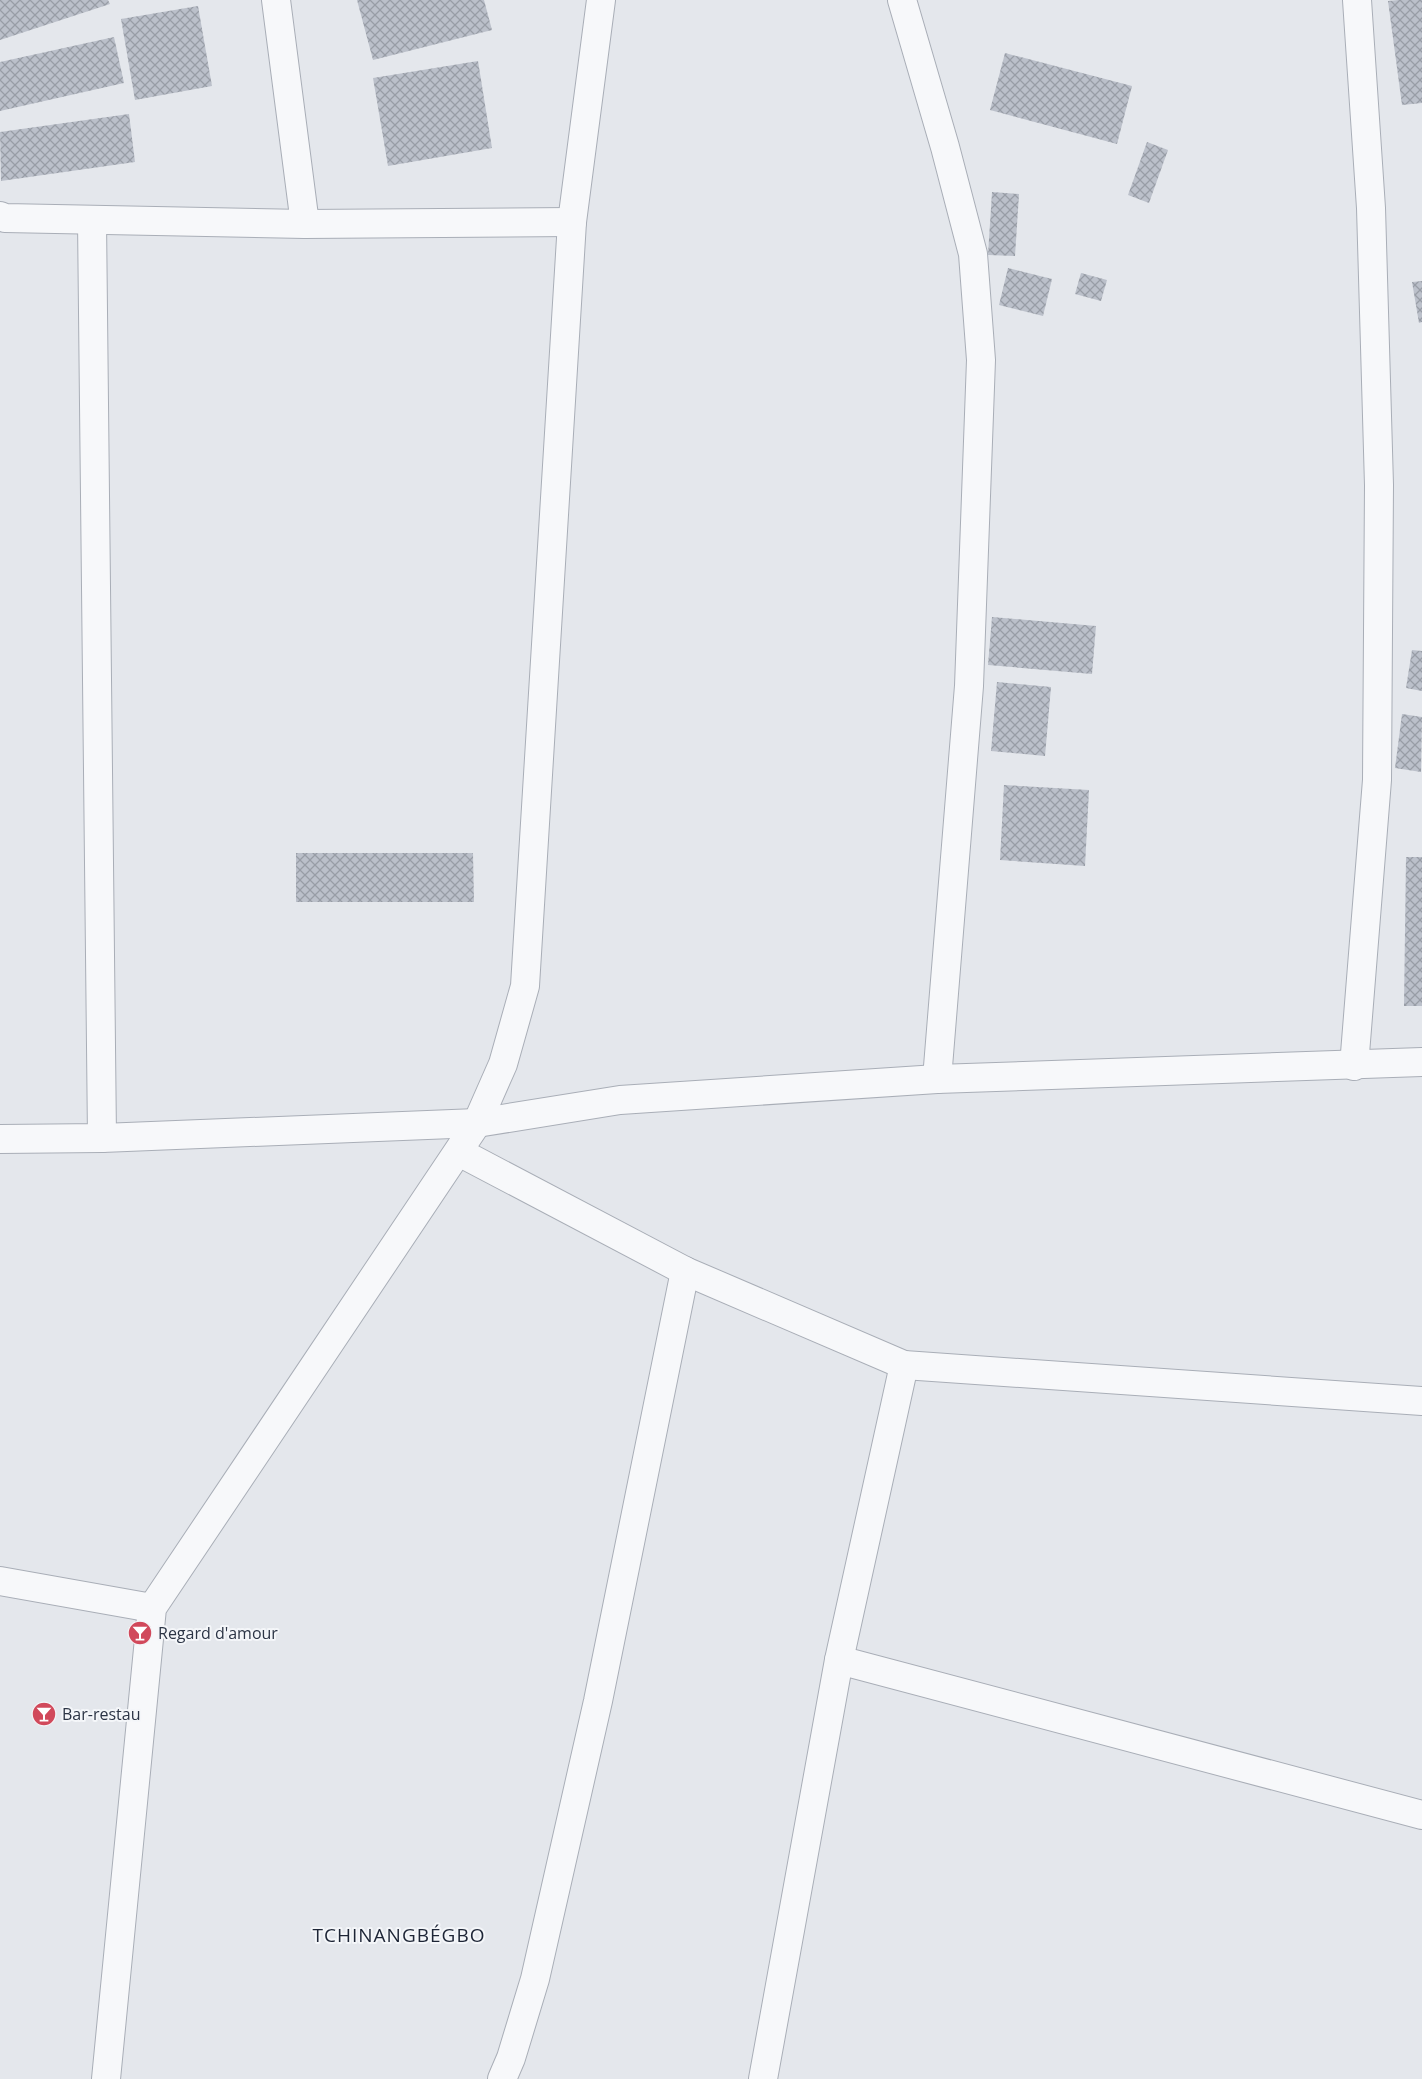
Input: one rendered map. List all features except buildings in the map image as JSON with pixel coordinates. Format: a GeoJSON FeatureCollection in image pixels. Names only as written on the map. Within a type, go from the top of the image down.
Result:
{"type":"FeatureCollection","features":[{"type":"Feature","properties":{"kind":"street"},"geometry":{"type":"LineString","coordinates":[[276,0],[305,224]]}},
{"type":"Feature","properties":{"kind":"street"},"geometry":{"type":"LineString","coordinates":[[106,2079],[152,1608],[478,1123],[503,1064],[525,986],[572,222],[601,0]]}},
{"type":"Feature","properties":{"kind":"street"},"geometry":{"type":"LineString","coordinates":[[902,0],[945,147],[973,254],[981,360],[970,686],[937,1079]]}},
{"type":"Feature","properties":{"kind":"street"},"geometry":{"type":"LineString","coordinates":[[1354,1066],[1377,780],[1379,485],[1371,208],[1357,0]]}},
{"type":"Feature","properties":{"kind":"street"},"geometry":{"type":"LineString","coordinates":[[0,216],[92,220],[305,224],[572,222]]}},
{"type":"Feature","properties":{"kind":"street"},"geometry":{"type":"LineString","coordinates":[[92,220],[102,1138]]}},
{"type":"Feature","properties":{"kind":"street"},"geometry":{"type":"LineString","coordinates":[[0,1139],[102,1138],[478,1123],[620,1100],[937,1079],[1354,1066],[1422,1062]]}},
{"type":"Feature","properties":{"kind":"street"},"geometry":{"type":"LineString","coordinates":[[459,1152],[684,1271],[904,1365],[1422,1401]]}},
{"type":"Feature","properties":{"kind":"street"},"geometry":{"type":"LineString","coordinates":[[502,2079],[512,2058],[542,1950],[598,1701],[684,1271]]}},
{"type":"Feature","properties":{"kind":"street"},"geometry":{"type":"LineString","coordinates":[[763,2079],[839,1660],[904,1365]]}},
{"type":"Feature","properties":{"kind":"street"},"geometry":{"type":"LineString","coordinates":[[2,1586],[152,1608]]}},
{"type":"Feature","properties":{"kind":"street"},"geometry":{"type":"LineString","coordinates":[[839,1660],[1422,1815]]}},
{"type":"Feature","properties":{"kind":"place","name":"Regard d'amour"},"geometry":{"type":"Point","coordinates":[140,1633]}},
{"type":"Feature","properties":{"kind":"place","name":"Bar-restau"},"geometry":{"type":"Point","coordinates":[44,1714]}},
{"type":"Feature","properties":{"kind":"district","name":"TCHINANGBÉGBO"},"geometry":{"type":"Point","coordinates":[399,1935]}}]}
